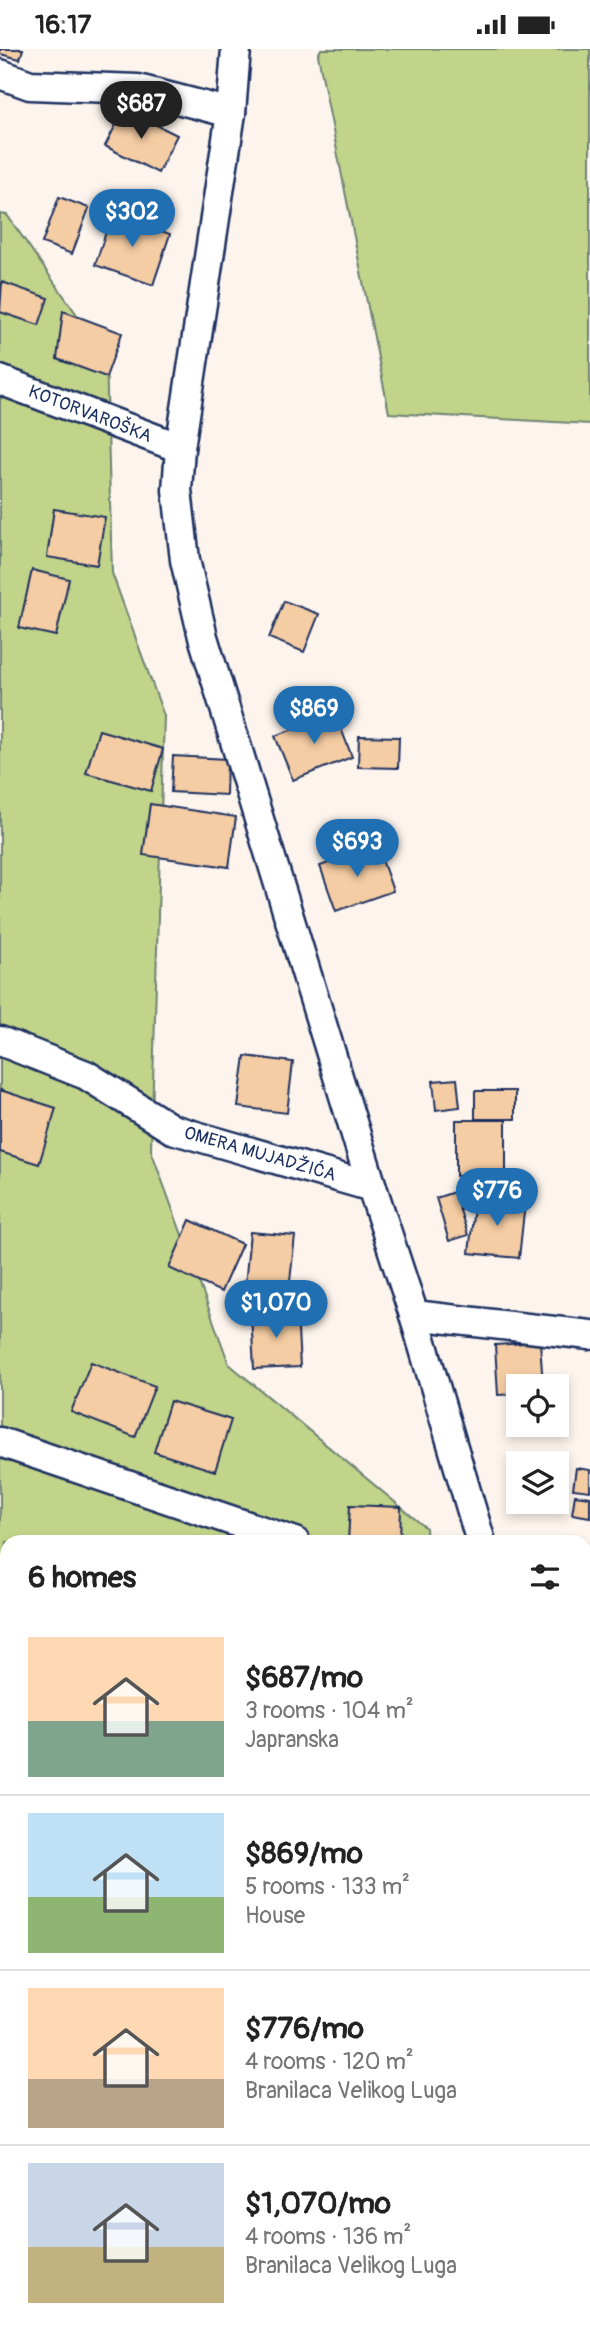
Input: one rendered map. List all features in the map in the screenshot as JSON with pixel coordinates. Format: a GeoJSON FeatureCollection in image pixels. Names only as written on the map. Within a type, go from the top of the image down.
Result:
{"type":"FeatureCollection","features":[{"type":"Feature","properties":{"kind":"street"},"geometry":{"type":"LineString","coordinates":[[236,49],[231,113],[180,448],[177,490],[185,560],[203,637],[414,1315],[479,1535]]}},
{"type":"Feature","properties":{"kind":"street"},"geometry":{"type":"LineString","coordinates":[[0,74],[30,85],[138,89],[231,113]]}},
{"type":"Feature","properties":{"kind":"street","name":"KOTORVAROŠKA"},"geometry":{"type":"LineString","coordinates":[[0,380],[180,448]]}},
{"type":"Feature","properties":{"kind":"street","name":"OMERA MUJADŽIĆA"},"geometry":{"type":"LineString","coordinates":[[0,1041],[86,1075],[172,1129],[372,1187]]}},
{"type":"Feature","properties":{"kind":"street"},"geometry":{"type":"LineString","coordinates":[[414,1315],[590,1335]]}},
{"type":"Feature","properties":{"kind":"street"},"geometry":{"type":"LineString","coordinates":[[0,1443],[274,1535]]}},
{"type":"Feature","properties":{"kind":"green space"},"geometry":{"type":"Polygon","coordinates":[[[321,49],[590,49],[590,424],[389,413],[318,55],[321,49]]]}},
{"type":"Feature","properties":{"kind":"green space"},"geometry":{"type":"Polygon","coordinates":[[[0,214],[7,215],[106,356],[112,573],[164,716],[151,1150],[229,1364],[426,1528],[426,1535],[0,1535],[0,214]]]}},
{"type":"Feature","properties":{"kind":"building"},"geometry":{"type":"Polygon","coordinates":[[[0,49],[23,49],[20,59],[0,54],[0,49]]]}},
{"type":"Feature","properties":{"kind":"building"},"geometry":{"type":"Polygon","coordinates":[[[124,109],[177,135],[158,173],[105,146],[124,109]]]}},
{"type":"Feature","properties":{"kind":"building"},"geometry":{"type":"Polygon","coordinates":[[[59,197],[89,208],[72,254],[42,243],[59,197]]]}},
{"type":"Feature","properties":{"kind":"building"},"geometry":{"type":"Polygon","coordinates":[[[112,214],[170,234],[153,285],[95,265],[112,214]]]}},
{"type":"Feature","properties":{"kind":"building"},"geometry":{"type":"Polygon","coordinates":[[[2,282],[48,298],[39,325],[0,312],[2,282]]]}},
{"type":"Feature","properties":{"kind":"building"},"geometry":{"type":"Polygon","coordinates":[[[63,311],[122,333],[106,377],[57,359],[63,311]]]}},
{"type":"Feature","properties":{"kind":"building"},"geometry":{"type":"Polygon","coordinates":[[[54,509],[105,517],[97,565],[47,557],[54,509]]]}},
{"type":"Feature","properties":{"kind":"building"},"geometry":{"type":"Polygon","coordinates":[[[32,570],[69,579],[56,636],[19,628],[32,570]]]}},
{"type":"Feature","properties":{"kind":"building"},"geometry":{"type":"Polygon","coordinates":[[[284,601],[319,614],[304,652],[269,638],[284,601]]]}},
{"type":"Feature","properties":{"kind":"building"},"geometry":{"type":"Polygon","coordinates":[[[335,713],[352,757],[293,780],[275,736],[335,713]]]}},
{"type":"Feature","properties":{"kind":"building"},"geometry":{"type":"Polygon","coordinates":[[[99,730],[163,749],[151,791],[86,773],[99,730]]]}},
{"type":"Feature","properties":{"kind":"building"},"geometry":{"type":"Polygon","coordinates":[[[359,736],[399,737],[398,768],[358,767],[359,736]]]}},
{"type":"Feature","properties":{"kind":"building"},"geometry":{"type":"Polygon","coordinates":[[[173,756],[227,759],[226,795],[171,792],[173,756]]]}},
{"type":"Feature","properties":{"kind":"building"},"geometry":{"type":"Polygon","coordinates":[[[150,804],[236,817],[229,867],[143,855],[150,804]]]}},
{"type":"Feature","properties":{"kind":"building"},"geometry":{"type":"Polygon","coordinates":[[[377,846],[393,891],[336,911],[320,866],[377,846]]]}},
{"type":"Feature","properties":{"kind":"building"},"geometry":{"type":"Polygon","coordinates":[[[245,1056],[293,1062],[287,1113],[238,1107],[245,1056]]]}},
{"type":"Feature","properties":{"kind":"building"},"geometry":{"type":"Polygon","coordinates":[[[457,1079],[460,1107],[436,1110],[433,1081],[457,1079]]]}},
{"type":"Feature","properties":{"kind":"building"},"geometry":{"type":"Polygon","coordinates":[[[0,1090],[56,1108],[39,1164],[0,1152],[0,1090]]]}},
{"type":"Feature","properties":{"kind":"building"},"geometry":{"type":"Polygon","coordinates":[[[475,1091],[515,1091],[515,1119],[475,1119],[475,1091]]]}},
{"type":"Feature","properties":{"kind":"building"},"geometry":{"type":"Polygon","coordinates":[[[456,1120],[506,1120],[506,1176],[456,1176],[456,1120]]]}},
{"type":"Feature","properties":{"kind":"building"},"geometry":{"type":"Polygon","coordinates":[[[454,1192],[468,1235],[449,1241],[436,1198],[454,1192]]]}},
{"type":"Feature","properties":{"kind":"building"},"geometry":{"type":"Polygon","coordinates":[[[475,1198],[525,1203],[519,1258],[469,1253],[475,1198]]]}},
{"type":"Feature","properties":{"kind":"building"},"geometry":{"type":"Polygon","coordinates":[[[190,1220],[242,1244],[221,1292],[169,1268],[190,1220]]]}},
{"type":"Feature","properties":{"kind":"building"},"geometry":{"type":"Polygon","coordinates":[[[250,1232],[295,1236],[289,1290],[245,1286],[250,1232]]]}},
{"type":"Feature","properties":{"kind":"building"},"geometry":{"type":"Polygon","coordinates":[[[297,1311],[300,1367],[254,1369],[251,1314],[297,1311]]]}},
{"type":"Feature","properties":{"kind":"building"},"geometry":{"type":"Polygon","coordinates":[[[540,1342],[542,1374],[506,1374],[506,1395],[498,1395],[495,1345],[540,1342]]]}},
{"type":"Feature","properties":{"kind":"building"},"geometry":{"type":"Polygon","coordinates":[[[91,1362],[155,1386],[135,1437],[71,1412],[91,1362]]]}},
{"type":"Feature","properties":{"kind":"building"},"geometry":{"type":"Polygon","coordinates":[[[170,1401],[231,1420],[215,1471],[154,1452],[170,1401]]]}},
{"type":"Feature","properties":{"kind":"building"},"geometry":{"type":"Polygon","coordinates":[[[576,1468],[590,1470],[590,1491],[573,1489],[576,1468]]]}},
{"type":"Feature","properties":{"kind":"building"},"geometry":{"type":"Polygon","coordinates":[[[575,1495],[590,1497],[590,1517],[572,1514],[575,1495]]]}},
{"type":"Feature","properties":{"kind":"building"},"geometry":{"type":"Polygon","coordinates":[[[350,1505],[401,1507],[400,1535],[348,1535],[350,1505]]]}}]}
